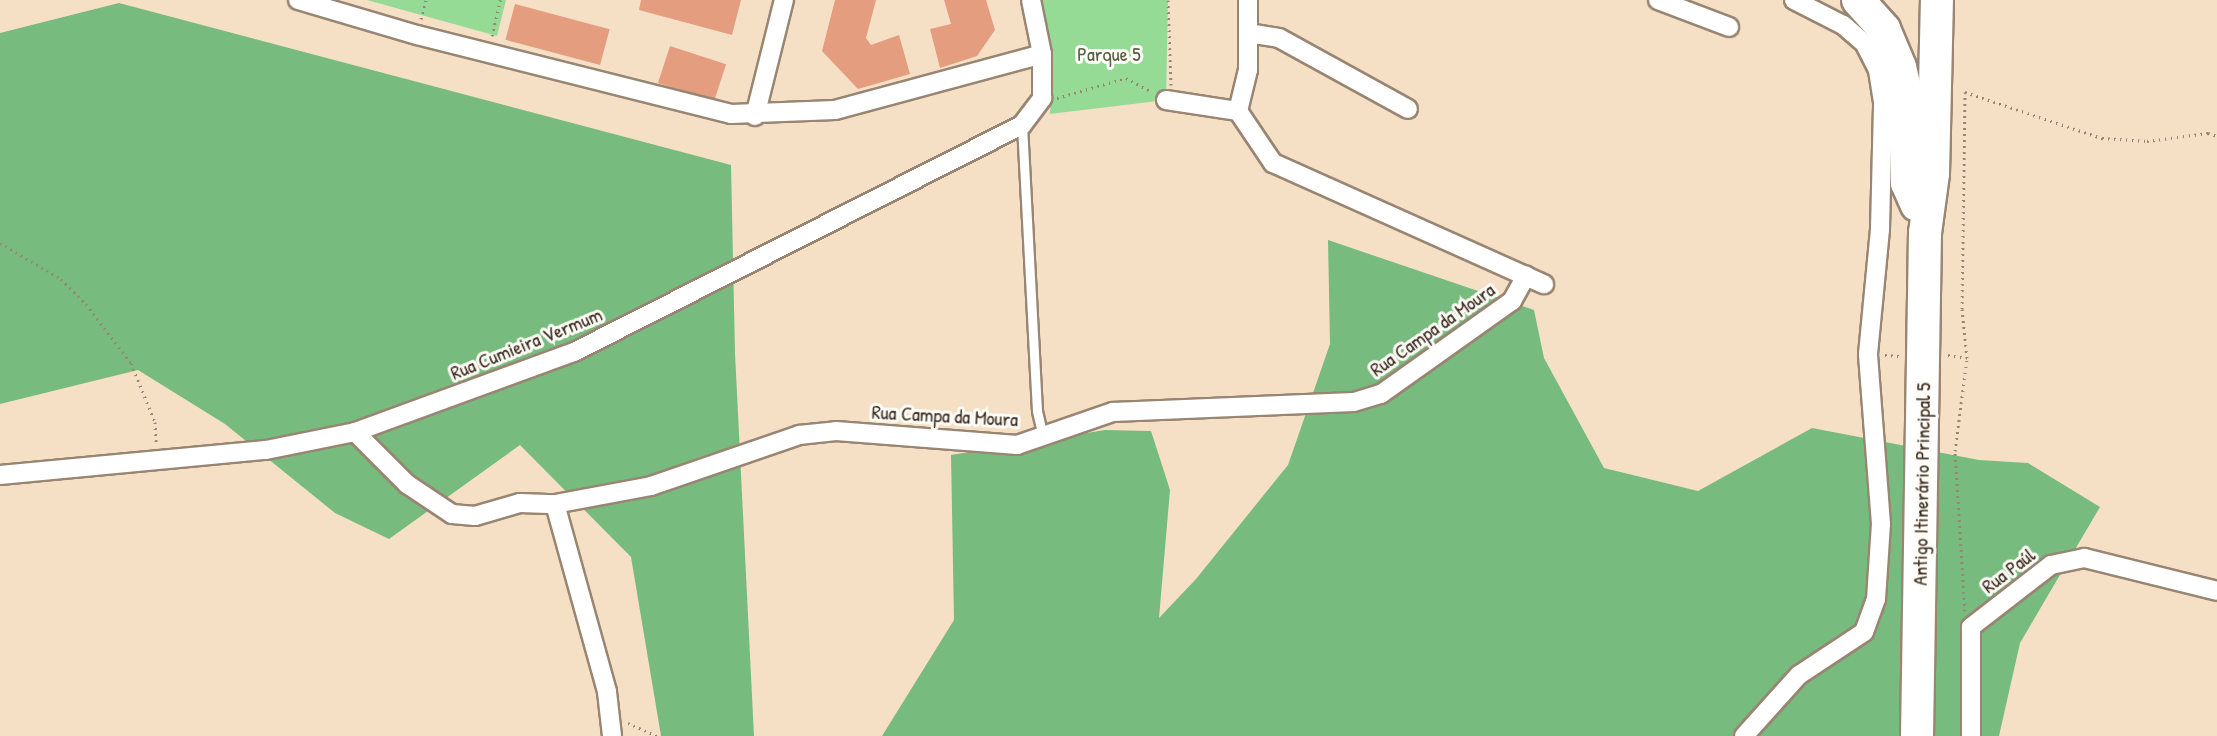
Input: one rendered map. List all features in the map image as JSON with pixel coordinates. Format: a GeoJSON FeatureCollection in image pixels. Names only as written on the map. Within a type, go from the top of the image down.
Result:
{"type":"FeatureCollection","features":[{"type":"Feature","properties":{"kind":"highway"},"geometry":{"type":"LineString","coordinates":[[1858,0],[1884,29],[1900,67],[1906,93],[1907,183],[1921,219]]}},
{"type":"Feature","properties":{"kind":"highway","name":"Antigo Itinerário Principal 5"},"geometry":{"type":"LineString","coordinates":[[1917,736],[1921,219],[1918,0]]}},
{"type":"Feature","properties":{"kind":"highway","name":"Antigo Itinerário Principal 5"},"geometry":{"type":"LineString","coordinates":[[1921,219],[1933,174],[1936,0]]}},
{"type":"Feature","properties":{"kind":"street"},"geometry":{"type":"LineString","coordinates":[[298,0],[488,52],[731,114],[755,116],[835,110],[1042,54]]}},
{"type":"Feature","properties":{"kind":"street"},"geometry":{"type":"LineString","coordinates":[[755,116],[784,0]]}},
{"type":"Feature","properties":{"kind":"street"},"geometry":{"type":"LineString","coordinates":[[1030,0],[1042,54],[1042,98]]}},
{"type":"Feature","properties":{"kind":"street"},"geometry":{"type":"LineString","coordinates":[[1169,100],[1238,111],[1248,70],[1248,0]]}},
{"type":"Feature","properties":{"kind":"street"},"geometry":{"type":"LineString","coordinates":[[1658,0],[1729,27]]}},
{"type":"Feature","properties":{"kind":"street"},"geometry":{"type":"LineString","coordinates":[[1744,736],[1799,675],[1864,632],[1876,599],[1881,524],[1868,354],[1880,230],[1883,102],[1878,70],[1864,43],[1843,25],[1794,0]]}},
{"type":"Feature","properties":{"kind":"street"},"geometry":{"type":"LineString","coordinates":[[1248,33],[1279,38],[1408,108]]}},
{"type":"Feature","properties":{"kind":"street","name":"Rua Cumieira Vermum"},"geometry":{"type":"LineString","coordinates":[[0,475],[266,450],[355,432],[574,352],[1022,126],[1042,98]]}},
{"type":"Feature","properties":{"kind":"street","name":"Rua Campa da Moura"},"geometry":{"type":"LineString","coordinates":[[1238,111],[1273,163],[1544,284]]}},
{"type":"Feature","properties":{"kind":"street","name":"Rua Campa da Moura"},"geometry":{"type":"LineString","coordinates":[[355,432],[407,484],[452,514],[475,516],[520,503],[555,504],[651,486],[799,435],[836,431],[1017,445],[1113,412],[1354,402],[1381,394],[1512,301],[1526,276]]}},
{"type":"Feature","properties":{"kind":"street"},"geometry":{"type":"LineString","coordinates":[[555,504],[610,715],[612,736]]}},
{"type":"Feature","properties":{"kind":"street","name":"Rua Paúl"},"geometry":{"type":"LineString","coordinates":[[1971,627],[2051,565],[2084,558],[2217,591]]}},
{"type":"Feature","properties":{"kind":"street"},"geometry":{"type":"LineString","coordinates":[[1971,627],[1971,736]]}},
{"type":"Feature","properties":{"kind":"lane"},"geometry":{"type":"LineString","coordinates":[[1022,126],[1037,411],[1043,436]]}},
{"type":"Feature","properties":{"kind":"path"},"geometry":{"type":"LineString","coordinates":[[488,52],[500,0]]}},
{"type":"Feature","properties":{"kind":"path"},"geometry":{"type":"LineString","coordinates":[[1042,98],[1066,98],[1109,80],[1126,78],[1169,100],[1168,0]]}},
{"type":"Feature","properties":{"kind":"path"},"geometry":{"type":"LineString","coordinates":[[1971,627],[1963,604],[1955,451],[1966,358],[1962,309],[1965,92],[2102,138],[2147,141],[2208,133],[2217,136]]}},
{"type":"Feature","properties":{"kind":"path"},"geometry":{"type":"LineString","coordinates":[[0,243],[61,279],[86,304],[130,363],[155,422],[157,450]]}},
{"type":"Feature","properties":{"kind":"path"},"geometry":{"type":"LineString","coordinates":[[1945,355],[1966,358]]}},
{"type":"Feature","properties":{"kind":"path"},"geometry":{"type":"LineString","coordinates":[[610,715],[657,736]]}},
{"type":"Feature","properties":{"kind":"green space"},"geometry":{"type":"Polygon","coordinates":[[[367,0],[506,0],[497,36],[367,0]]]}},
{"type":"Feature","properties":{"kind":"green space","name":"Parque 5"},"geometry":{"type":"Polygon","coordinates":[[[1042,0],[1168,0],[1166,100],[1050,114],[1053,56],[1042,0]]]}},
{"type":"Feature","properties":{"kind":"green space"},"geometry":{"type":"Polygon","coordinates":[[[119,3],[731,165],[735,353],[754,736],[661,736],[631,557],[520,445],[389,539],[335,513],[225,424],[138,370],[0,404],[0,33],[119,3]]]}},
{"type":"Feature","properties":{"kind":"green space"},"geometry":{"type":"Polygon","coordinates":[[[1328,240],[1534,310],[1544,358],[1604,468],[1698,491],[1812,428],[1979,460],[2028,463],[2100,507],[2020,643],[1999,736],[882,736],[954,620],[951,455],[1105,430],[1151,431],[1170,490],[1159,618],[1196,579],[1288,465],[1330,344],[1328,240]]]}},
{"type":"Feature","properties":{"kind":"building"},"geometry":{"type":"Polygon","coordinates":[[[641,0],[741,0],[732,35],[639,10],[641,0]]]}},
{"type":"Feature","properties":{"kind":"building"},"geometry":{"type":"Polygon","coordinates":[[[835,0],[876,0],[866,38],[871,45],[899,35],[910,74],[858,89],[822,51],[835,0]]]}},
{"type":"Feature","properties":{"kind":"building"},"geometry":{"type":"Polygon","coordinates":[[[944,0],[986,0],[995,30],[977,56],[940,68],[930,29],[951,24],[944,0]]]}},
{"type":"Feature","properties":{"kind":"building"},"geometry":{"type":"Polygon","coordinates":[[[515,4],[610,29],[600,65],[505,40],[515,4]]]}},
{"type":"Feature","properties":{"kind":"building"},"geometry":{"type":"Polygon","coordinates":[[[670,46],[726,64],[714,101],[658,83],[670,46]]]}}]}
